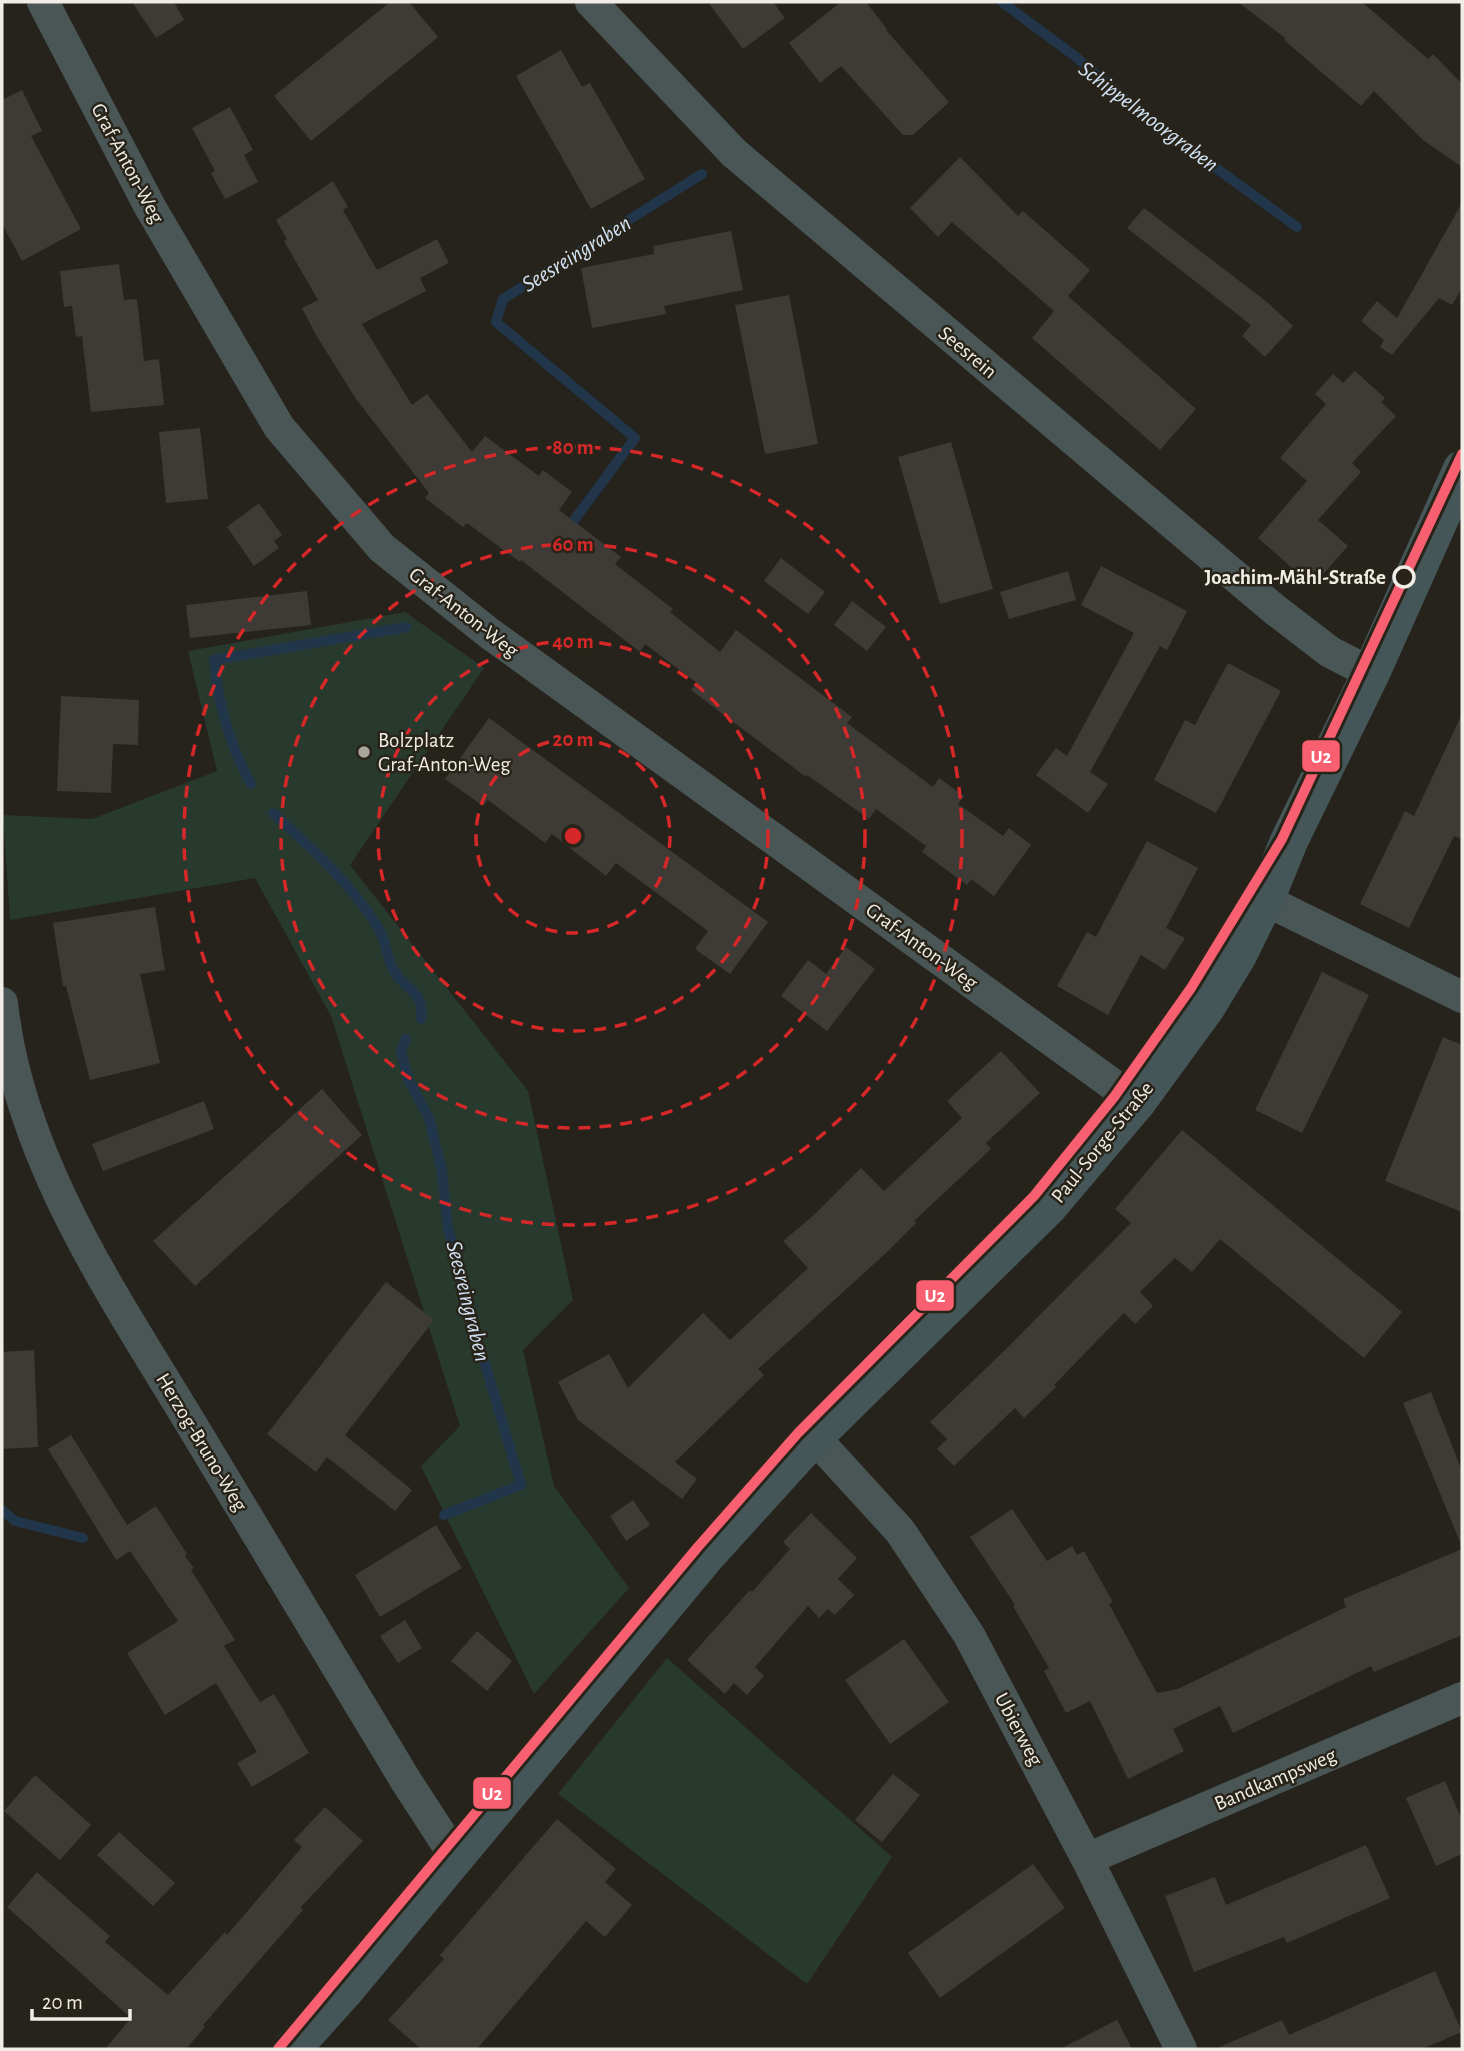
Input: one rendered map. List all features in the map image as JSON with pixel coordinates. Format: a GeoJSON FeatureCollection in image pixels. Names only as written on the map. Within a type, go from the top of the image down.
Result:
{"type":"FeatureCollection","features":[{"type":"Feature","properties":{"kind":"street","name":"Graf-Anton-Weg"},"geometry":{"type":"LineString","coordinates":[[43,2],[150,207],[279,427],[382,548],[489,633],[1138,1102]]}},
{"type":"Feature","properties":{"kind":"street","name":"Seesrein"},"geometry":{"type":"LineString","coordinates":[[591,2],[734,153],[1267,603],[1330,652],[1371,673]]}},
{"type":"Feature","properties":{"kind":"street","name":"Paul-Sorge-Straße"},"geometry":{"type":"LineString","coordinates":[[292,2049],[456,1858],[705,1557],[814,1437],[1048,1208],[1138,1102],[1207,1006],[1238,955],[1265,900],[1289,841],[1371,673],[1462,469]]}},
{"type":"Feature","properties":{"kind":"street"},"geometry":{"type":"LineString","coordinates":[[1265,900],[1396,967],[1462,997]]}},
{"type":"Feature","properties":{"kind":"street","name":"Herzog-Bruno-Weg"},"geometry":{"type":"LineString","coordinates":[[2,1003],[5,1034],[21,1095],[43,1160],[98,1269],[366,1715],[456,1858]]}},
{"type":"Feature","properties":{"kind":"street","name":"Ubierweg"},"geometry":{"type":"LineString","coordinates":[[814,1437],[900,1531],[969,1635],[1087,1859],[1181,2049]]}},
{"type":"Feature","properties":{"kind":"street","name":"Bandkampsweg"},"geometry":{"type":"LineString","coordinates":[[1087,1859],[1462,1698]]}},
{"type":"Feature","properties":{"kind":"green space"},"geometry":{"type":"Polygon","coordinates":[[[405,612],[484,668],[350,865],[528,1091],[573,1300],[523,1350],[554,1486],[629,1588],[534,1694],[421,1466],[460,1426],[331,1016],[255,878],[10,920],[3,815],[92,819],[217,771],[188,651],[405,612]]]}},
{"type":"Feature","properties":{"kind":"green space"},"geometry":{"type":"Polygon","coordinates":[[[667,1658],[892,1857],[807,1984],[558,1794],[667,1658]]]}},
{"type":"Feature","properties":{"kind":"building"},"geometry":{"type":"Polygon","coordinates":[[[132,2],[174,2],[184,20],[156,38],[132,2]]]}},
{"type":"Feature","properties":{"kind":"building"},"geometry":{"type":"Polygon","coordinates":[[[390,2],[409,2],[438,37],[311,141],[274,96],[390,2]]]}},
{"type":"Feature","properties":{"kind":"building"},"geometry":{"type":"Polygon","coordinates":[[[708,2],[773,2],[785,18],[743,49],[708,2]]]}},
{"type":"Feature","properties":{"kind":"building"},"geometry":{"type":"Polygon","coordinates":[[[841,2],[866,2],[886,30],[949,102],[913,135],[903,135],[841,66],[820,83],[789,43],[841,2]]]}},
{"type":"Feature","properties":{"kind":"building"},"geometry":{"type":"Polygon","coordinates":[[[1238,2],[1362,2],[1428,59],[1433,54],[1462,84],[1462,167],[1423,140],[1374,91],[1361,106],[1284,40],[1285,38],[1238,2]]]}},
{"type":"Feature","properties":{"kind":"building"},"geometry":{"type":"Polygon","coordinates":[[[561,50],[582,87],[590,83],[645,179],[591,209],[516,76],[561,50]]]}},
{"type":"Feature","properties":{"kind":"building"},"geometry":{"type":"Polygon","coordinates":[[[22,90],[42,131],[31,136],[81,229],[22,261],[2,224],[2,100],[22,90]]]}},
{"type":"Feature","properties":{"kind":"building"},"geometry":{"type":"Polygon","coordinates":[[[230,107],[253,150],[244,155],[258,182],[225,199],[211,173],[215,171],[192,128],[230,107]]]}},
{"type":"Feature","properties":{"kind":"building"},"geometry":{"type":"Polygon","coordinates":[[[960,157],[1018,216],[1023,211],[1090,270],[1068,296],[1196,409],[1160,450],[1032,338],[1054,311],[952,222],[938,237],[910,208],[960,157]]]}},
{"type":"Feature","properties":{"kind":"building"},"geometry":{"type":"Polygon","coordinates":[[[333,181],[348,207],[343,210],[377,270],[437,239],[449,263],[420,278],[426,291],[362,324],[412,405],[427,394],[472,452],[485,436],[539,476],[543,470],[572,492],[559,510],[621,557],[615,564],[673,609],[670,612],[720,652],[736,630],[852,717],[847,723],[933,787],[939,778],[964,796],[958,804],[1003,836],[1009,828],[1031,845],[994,896],[971,879],[967,885],[922,852],[926,846],[876,809],[869,819],[807,775],[806,777],[691,690],[697,683],[645,644],[640,652],[521,560],[520,562],[467,523],[463,527],[425,498],[429,493],[356,399],[316,335],[302,308],[318,300],[284,241],[287,239],[276,220],[333,181]]]}},
{"type":"Feature","properties":{"kind":"building"},"geometry":{"type":"Polygon","coordinates":[[[1462,203],[1462,288],[1452,305],[1439,298],[1392,355],[1380,347],[1384,340],[1361,321],[1377,301],[1397,318],[1462,203]]]}},
{"type":"Feature","properties":{"kind":"building"},"geometry":{"type":"Polygon","coordinates":[[[1144,208],[1267,302],[1293,326],[1265,357],[1242,336],[1251,325],[1127,228],[1144,208]]]}},
{"type":"Feature","properties":{"kind":"building"},"geometry":{"type":"Polygon","coordinates":[[[731,231],[743,290],[664,306],[666,314],[592,328],[581,268],[654,254],[653,246],[731,231]]]}},
{"type":"Feature","properties":{"kind":"building"},"geometry":{"type":"Polygon","coordinates":[[[119,264],[124,300],[137,299],[144,361],[159,359],[164,405],[91,412],[82,336],[76,337],[72,306],[64,307],[60,271],[119,264]]]}},
{"type":"Feature","properties":{"kind":"building"},"geometry":{"type":"Polygon","coordinates":[[[789,295],[818,444],[765,454],[735,305],[789,295]]]}},
{"type":"Feature","properties":{"kind":"building"},"geometry":{"type":"Polygon","coordinates":[[[1355,371],[1385,398],[1381,402],[1396,416],[1352,463],[1361,472],[1318,520],[1348,546],[1319,579],[1306,568],[1300,575],[1258,538],[1307,481],[1280,458],[1326,404],[1315,394],[1333,374],[1343,383],[1355,371]]]}},
{"type":"Feature","properties":{"kind":"building"},"geometry":{"type":"Polygon","coordinates":[[[200,428],[208,499],[166,503],[159,432],[200,428]]]}},
{"type":"Feature","properties":{"kind":"building"},"geometry":{"type":"Polygon","coordinates":[[[951,442],[993,589],[940,604],[898,457],[951,442]]]}},
{"type":"Feature","properties":{"kind":"building"},"geometry":{"type":"Polygon","coordinates":[[[259,503],[282,535],[274,541],[279,548],[254,566],[227,527],[259,503]]]}},
{"type":"Feature","properties":{"kind":"building"},"geometry":{"type":"Polygon","coordinates":[[[781,558],[825,592],[808,614],[764,581],[781,558]]]}},
{"type":"Feature","properties":{"kind":"building"},"geometry":{"type":"Polygon","coordinates":[[[1101,566],[1187,611],[1167,650],[1160,646],[1090,772],[1108,784],[1088,813],[1036,775],[1056,748],[1067,756],[1134,633],[1081,605],[1101,566]]]}},
{"type":"Feature","properties":{"kind":"building"},"geometry":{"type":"Polygon","coordinates":[[[1068,571],[1076,600],[1009,619],[1000,592],[1068,571]]]}},
{"type":"Feature","properties":{"kind":"building"},"geometry":{"type":"Polygon","coordinates":[[[307,591],[311,625],[190,638],[186,605],[307,591]]]}},
{"type":"Feature","properties":{"kind":"building"},"geometry":{"type":"Polygon","coordinates":[[[852,601],[886,627],[867,651],[834,625],[852,601]]]}},
{"type":"Feature","properties":{"kind":"building"},"geometry":{"type":"Polygon","coordinates":[[[1228,663],[1281,691],[1216,813],[1154,780],[1185,720],[1195,725],[1228,663]]]}},
{"type":"Feature","properties":{"kind":"building"},"geometry":{"type":"Polygon","coordinates":[[[61,696],[139,700],[138,745],[113,744],[111,793],[57,791],[61,696]]]}},
{"type":"Feature","properties":{"kind":"building"},"geometry":{"type":"Polygon","coordinates":[[[1462,714],[1462,839],[1454,836],[1409,928],[1360,904],[1405,811],[1414,816],[1462,714]]]}},
{"type":"Feature","properties":{"kind":"building"},"geometry":{"type":"Polygon","coordinates":[[[489,718],[768,922],[730,974],[695,949],[708,931],[616,863],[606,876],[552,834],[545,843],[488,800],[483,806],[445,779],[489,718]]]}},
{"type":"Feature","properties":{"kind":"building"},"geometry":{"type":"Polygon","coordinates":[[[1147,841],[1198,868],[1166,928],[1185,938],[1165,970],[1141,955],[1108,1015],[1057,986],[1087,932],[1096,937],[1147,841]]]}},
{"type":"Feature","properties":{"kind":"building"},"geometry":{"type":"Polygon","coordinates":[[[155,907],[165,970],[140,974],[160,1063],[90,1080],[66,986],[63,986],[53,923],[155,907]]]}},
{"type":"Feature","properties":{"kind":"building"},"geometry":{"type":"Polygon","coordinates":[[[846,947],[875,969],[827,1031],[781,996],[808,960],[826,974],[846,947]]]}},
{"type":"Feature","properties":{"kind":"building"},"geometry":{"type":"Polygon","coordinates":[[[1322,972],[1369,995],[1302,1133],[1255,1110],[1322,972]]]}},
{"type":"Feature","properties":{"kind":"building"},"geometry":{"type":"Polygon","coordinates":[[[1443,1037],[1462,1045],[1462,1212],[1385,1181],[1443,1037]]]}},
{"type":"Feature","properties":{"kind":"building"},"geometry":{"type":"Polygon","coordinates":[[[1001,1051],[1040,1093],[986,1143],[991,1149],[914,1221],[916,1223],[885,1254],[758,1369],[764,1375],[675,1462],[697,1479],[682,1499],[578,1420],[558,1382],[609,1354],[628,1388],[703,1313],[730,1340],[808,1268],[783,1241],[814,1215],[861,1168],[884,1191],[962,1118],[947,1101],[1001,1051]]]}},
{"type":"Feature","properties":{"kind":"building"},"geometry":{"type":"Polygon","coordinates":[[[322,1089],[362,1135],[195,1286],[153,1241],[322,1089]]]}},
{"type":"Feature","properties":{"kind":"building"},"geometry":{"type":"Polygon","coordinates":[[[204,1101],[214,1129],[103,1171],[92,1144],[204,1101]]]}},
{"type":"Feature","properties":{"kind":"building"},"geometry":{"type":"Polygon","coordinates":[[[1182,1130],[1402,1312],[1364,1358],[1220,1239],[1192,1272],[1175,1258],[1140,1292],[1153,1306],[1135,1324],[1124,1313],[1024,1418],[1015,1408],[954,1466],[937,1449],[947,1439],[930,1422],[1131,1223],[1115,1209],[1182,1130]]]}},
{"type":"Feature","properties":{"kind":"building"},"geometry":{"type":"Polygon","coordinates":[[[386,1282],[434,1320],[345,1435],[412,1490],[395,1511],[327,1457],[316,1472],[267,1434],[386,1282]]]}},
{"type":"Feature","properties":{"kind":"building"},"geometry":{"type":"Polygon","coordinates":[[[34,1350],[38,1447],[2,1449],[2,1352],[34,1350]]]}},
{"type":"Feature","properties":{"kind":"building"},"geometry":{"type":"Polygon","coordinates":[[[1431,1392],[1462,1471],[1462,1547],[1403,1403],[1431,1392]]]}},
{"type":"Feature","properties":{"kind":"building"},"geometry":{"type":"Polygon","coordinates":[[[71,1435],[127,1525],[156,1506],[187,1554],[185,1556],[194,1568],[191,1570],[235,1640],[224,1646],[260,1702],[274,1694],[309,1753],[252,1787],[237,1763],[257,1752],[216,1683],[165,1715],[127,1653],[178,1621],[130,1551],[116,1560],[48,1449],[71,1435]]]}},
{"type":"Feature","properties":{"kind":"building"},"geometry":{"type":"Polygon","coordinates":[[[633,1500],[650,1525],[626,1541],[610,1516],[633,1500]]]}},
{"type":"Feature","properties":{"kind":"building"},"geometry":{"type":"Polygon","coordinates":[[[1012,1509],[1047,1561],[1072,1546],[1077,1555],[1084,1551],[1113,1602],[1109,1604],[1157,1693],[1178,1689],[1346,1607],[1343,1599],[1462,1549],[1462,1635],[1374,1672],[1371,1666],[1233,1733],[1220,1706],[1173,1729],[1184,1751],[1128,1779],[1090,1701],[1066,1713],[1044,1671],[1049,1668],[1013,1606],[1015,1605],[970,1537],[1012,1509]]]}},
{"type":"Feature","properties":{"kind":"building"},"geometry":{"type":"Polygon","coordinates":[[[811,1513],[857,1558],[838,1579],[854,1595],[835,1615],[828,1609],[819,1618],[808,1606],[755,1667],[764,1676],[747,1695],[734,1683],[725,1694],[687,1660],[790,1549],[783,1542],[811,1513]]]}},
{"type":"Feature","properties":{"kind":"building"},"geometry":{"type":"Polygon","coordinates":[[[436,1525],[462,1568],[380,1617],[355,1575],[436,1525]]]}},
{"type":"Feature","properties":{"kind":"building"},"geometry":{"type":"Polygon","coordinates":[[[405,1620],[422,1648],[398,1663],[380,1636],[405,1620]]]}},
{"type":"Feature","properties":{"kind":"building"},"geometry":{"type":"Polygon","coordinates":[[[477,1631],[512,1661],[487,1691],[451,1661],[477,1631]]]}},
{"type":"Feature","properties":{"kind":"building"},"geometry":{"type":"Polygon","coordinates":[[[904,1639],[949,1702],[890,1744],[845,1680],[904,1639]]]}},
{"type":"Feature","properties":{"kind":"building"},"geometry":{"type":"Polygon","coordinates":[[[893,1774],[920,1795],[882,1842],[855,1820],[893,1774]]]}},
{"type":"Feature","properties":{"kind":"building"},"geometry":{"type":"Polygon","coordinates":[[[35,1775],[91,1825],[60,1860],[4,1811],[35,1775]]]}},
{"type":"Feature","properties":{"kind":"building"},"geometry":{"type":"Polygon","coordinates":[[[1445,1781],[1462,1820],[1462,1854],[1436,1866],[1406,1798],[1445,1781]]]}},
{"type":"Feature","properties":{"kind":"building"},"geometry":{"type":"Polygon","coordinates":[[[325,1807],[363,1841],[300,1908],[303,1910],[203,2025],[205,2027],[186,2049],[105,2049],[131,2018],[7,1907],[37,1872],[110,1936],[105,1942],[168,1995],[225,1932],[227,1935],[302,1847],[294,1840],[325,1807]]]}},
{"type":"Feature","properties":{"kind":"building"},"geometry":{"type":"Polygon","coordinates":[[[557,1819],[616,1869],[605,1882],[632,1905],[605,1937],[586,1921],[477,2049],[421,2049],[388,2020],[444,1959],[440,1955],[557,1819]]]}},
{"type":"Feature","properties":{"kind":"building"},"geometry":{"type":"Polygon","coordinates":[[[119,1832],[175,1883],[153,1906],[97,1855],[119,1832]]]}},
{"type":"Feature","properties":{"kind":"building"},"geometry":{"type":"Polygon","coordinates":[[[1366,1845],[1390,1898],[1287,1943],[1284,1937],[1194,1972],[1165,1896],[1215,1877],[1226,1905],[1366,1845]]]}},
{"type":"Feature","properties":{"kind":"building"},"geometry":{"type":"Polygon","coordinates":[[[1033,1864],[1065,1908],[940,1998],[908,1953],[1033,1864]]]}},
{"type":"Feature","properties":{"kind":"building"},"geometry":{"type":"Polygon","coordinates":[[[1435,1971],[1462,2032],[1422,2049],[1215,2049],[1282,2020],[1289,2035],[1435,1971]]]}},
{"type":"Feature","properties":{"kind":"building"},"geometry":{"type":"Polygon","coordinates":[[[1117,2020],[1132,2049],[1060,2049],[1117,2020]]]}},
{"type":"Feature","properties":{"kind":"waterway","name":"Schippelmoorgraben"},"geometry":{"type":"LineString","coordinates":[[1002,2],[1076,57],[1146,117],[1297,227]]}},
{"type":"Feature","properties":{"kind":"waterway","name":"Seesreingraben"},"geometry":{"type":"LineString","coordinates":[[569,527],[635,438],[496,322],[503,299],[702,174]]}},
{"type":"Feature","properties":{"kind":"waterway","name":"Seesreingraben"},"geometry":{"type":"LineString","coordinates":[[251,784],[226,724],[214,660],[406,627]]}},
{"type":"Feature","properties":{"kind":"waterway","name":"Seesreingraben"},"geometry":{"type":"LineString","coordinates":[[273,813],[330,867],[368,913],[382,934],[393,969],[418,997],[421,1019]]}},
{"type":"Feature","properties":{"kind":"waterway","name":"Seesreingraben"},"geometry":{"type":"LineString","coordinates":[[406,1039],[401,1051],[408,1079],[429,1118],[442,1171],[448,1228],[466,1300],[521,1485],[444,1515]]}},
{"type":"Feature","properties":{"kind":"waterway"},"geometry":{"type":"LineString","coordinates":[[2,1510],[15,1521],[83,1538]]}},
{"type":"Feature","properties":{"kind":"transit line","name":"U2"},"geometry":{"type":"LineString","coordinates":[[278,2049],[697,1548],[798,1433],[1034,1196],[1114,1097],[1191,988],[1282,839],[1462,454]]}},
{"type":"Feature","properties":{"kind":"place","name":"Joachim-Mähl-Straße"},"geometry":{"type":"Point","coordinates":[1404,577]}},
{"type":"Feature","properties":{"kind":"place","name":"Bolzplatz Graf-Anton-Weg"},"geometry":{"type":"Point","coordinates":[364,752]}}]}
